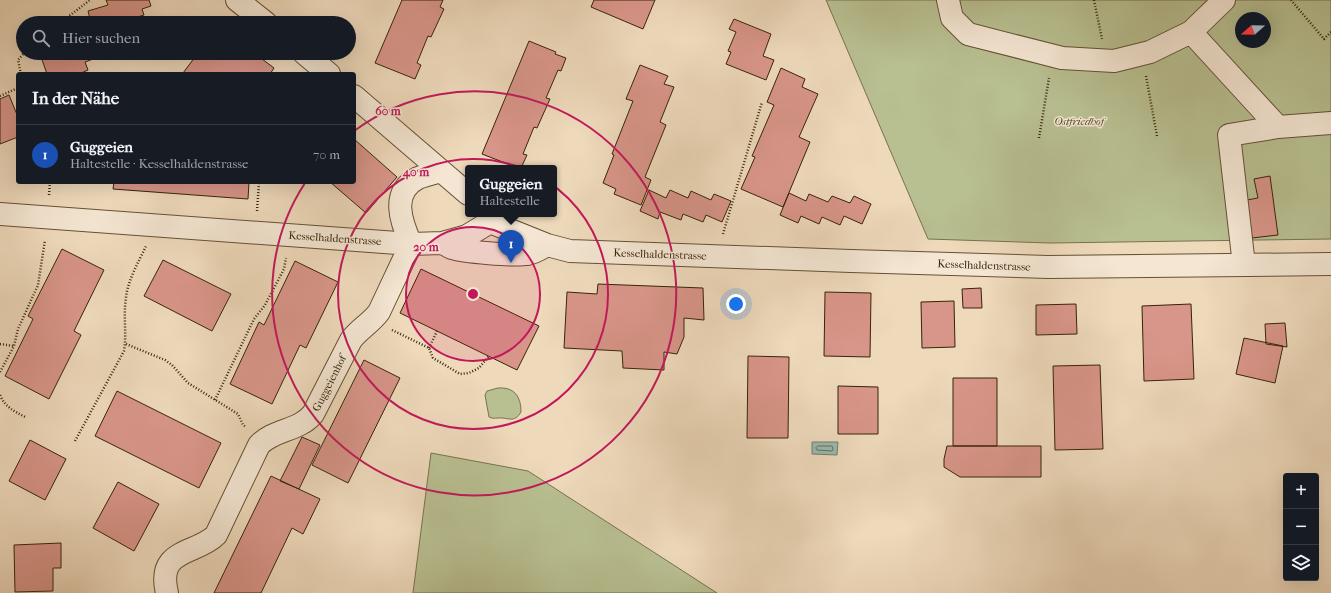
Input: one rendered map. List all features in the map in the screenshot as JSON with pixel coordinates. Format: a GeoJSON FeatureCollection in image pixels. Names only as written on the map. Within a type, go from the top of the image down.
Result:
{"type":"FeatureCollection","features":[{"type":"Feature","properties":{"kind":"street"},"geometry":{"type":"LineString","coordinates":[[237,0],[257,16]]}},
{"type":"Feature","properties":{"kind":"street"},"geometry":{"type":"LineString","coordinates":[[948,0],[952,18],[968,34],[1062,58],[1114,61],[1150,52],[1191,32],[1224,0]]}},
{"type":"Feature","properties":{"kind":"street"},"geometry":{"type":"LineString","coordinates":[[1191,32],[1278,127]]}},
{"type":"Feature","properties":{"kind":"street"},"geometry":{"type":"LineString","coordinates":[[312,60],[327,72]]}},
{"type":"Feature","properties":{"kind":"street"},"geometry":{"type":"LineString","coordinates":[[356,98],[465,191]]}},
{"type":"Feature","properties":{"kind":"street"},"geometry":{"type":"LineString","coordinates":[[1244,265],[1229,135],[1278,127],[1331,123]]}},
{"type":"Feature","properties":{"kind":"street"},"geometry":{"type":"LineString","coordinates":[[411,244],[401,220],[400,210],[402,195],[406,188],[418,178],[442,171]]}},
{"type":"Feature","properties":{"kind":"street","name":"Kesselhaldenstrasse"},"geometry":{"type":"LineString","coordinates":[[0,214],[411,244],[442,243],[466,236],[488,218],[547,245],[570,251],[851,262],[1048,267],[1331,264]]}},
{"type":"Feature","properties":{"kind":"street"},"geometry":{"type":"LineString","coordinates":[[442,243],[451,248],[463,250],[517,255],[536,251],[547,245]]}},
{"type":"Feature","properties":{"kind":"street","name":"Guggeienhof"},"geometry":{"type":"LineString","coordinates":[[264,440],[300,425],[307,421],[313,414],[350,340],[356,332],[373,320],[379,312],[411,244]]}},
{"type":"Feature","properties":{"kind":"street"},"geometry":{"type":"LineString","coordinates":[[167,593],[166,572],[170,563],[187,550],[210,541],[216,535],[259,445],[264,440]]}},
{"type":"Feature","properties":{"kind":"path"},"geometry":{"type":"LineString","coordinates":[[69,16],[90,0]]}},
{"type":"Feature","properties":{"kind":"path"},"geometry":{"type":"LineString","coordinates":[[1094,0],[1107,60]]}},
{"type":"Feature","properties":{"kind":"path"},"geometry":{"type":"LineString","coordinates":[[1291,0],[1324,39],[1331,32]]}},
{"type":"Feature","properties":{"kind":"path"},"geometry":{"type":"LineString","coordinates":[[1141,54],[1158,136]]}},
{"type":"Feature","properties":{"kind":"path"},"geometry":{"type":"LineString","coordinates":[[1040,138],[1052,56]]}},
{"type":"Feature","properties":{"kind":"path"},"geometry":{"type":"LineString","coordinates":[[18,60],[21,72]]}},
{"type":"Feature","properties":{"kind":"path"},"geometry":{"type":"LineString","coordinates":[[0,96],[16,89]]}},
{"type":"Feature","properties":{"kind":"path"},"geometry":{"type":"LineString","coordinates":[[723,236],[762,102]]}},
{"type":"Feature","properties":{"kind":"path"},"geometry":{"type":"LineString","coordinates":[[257,204],[259,184]]}},
{"type":"Feature","properties":{"kind":"path"},"geometry":{"type":"LineString","coordinates":[[0,372],[14,346],[18,329],[38,285],[47,217]]}},
{"type":"Feature","properties":{"kind":"path"},"geometry":{"type":"LineString","coordinates":[[75,441],[124,351],[126,344],[125,300],[127,291],[150,238],[152,225]]}},
{"type":"Feature","properties":{"kind":"path"},"geometry":{"type":"LineString","coordinates":[[216,400],[254,319],[265,305],[284,269],[289,235]]}},
{"type":"Feature","properties":{"kind":"path"},"geometry":{"type":"LineString","coordinates":[[389,329],[429,348],[433,358],[460,374],[469,373],[479,368],[489,356]]}},
{"type":"Feature","properties":{"kind":"path"},"geometry":{"type":"LineString","coordinates":[[429,348],[436,331]]}},
{"type":"Feature","properties":{"kind":"path"},"geometry":{"type":"LineString","coordinates":[[0,344],[14,346]]}},
{"type":"Feature","properties":{"kind":"path"},"geometry":{"type":"LineString","coordinates":[[126,344],[165,360],[172,365],[188,383],[238,414],[243,425],[264,440]]}},
{"type":"Feature","properties":{"kind":"path"},"geometry":{"type":"LineString","coordinates":[[0,395],[2,401],[8,408],[25,417]]}},
{"type":"Feature","properties":{"kind":"green space","name":"Ostfriedhof"},"geometry":{"type":"Polygon","coordinates":[[[826,0],[1331,0],[1331,239],[1050,243],[928,239],[826,0]]]}},
{"type":"Feature","properties":{"kind":"green space"},"geometry":{"type":"Polygon","coordinates":[[[498,388],[508,389],[518,397],[521,412],[516,418],[489,417],[485,395],[487,391],[498,388]]]}},
{"type":"Feature","properties":{"kind":"green space"},"geometry":{"type":"Polygon","coordinates":[[[431,453],[528,471],[717,593],[413,593],[431,453]]]}},
{"type":"Feature","properties":{"kind":"water"},"geometry":{"type":"Polygon","coordinates":[[[812,442],[838,442],[837,455],[812,454],[812,442]]]}},
{"type":"Feature","properties":{"kind":"building"},"geometry":{"type":"Polygon","coordinates":[[[106,0],[149,0],[151,6],[142,9],[144,15],[141,16],[89,16],[88,11],[108,5],[106,0]]]}},
{"type":"Feature","properties":{"kind":"building"},"geometry":{"type":"Polygon","coordinates":[[[402,0],[443,0],[440,7],[444,9],[431,37],[428,36],[417,63],[421,65],[415,79],[375,63],[402,0]]]}},
{"type":"Feature","properties":{"kind":"building"},"geometry":{"type":"Polygon","coordinates":[[[594,0],[655,0],[643,29],[591,7],[594,0]]]}},
{"type":"Feature","properties":{"kind":"building"},"geometry":{"type":"Polygon","coordinates":[[[734,19],[771,34],[763,56],[774,60],[766,80],[726,64],[731,52],[728,51],[736,32],[729,29],[734,19]]]}},
{"type":"Feature","properties":{"kind":"building"},"geometry":{"type":"Polygon","coordinates":[[[529,41],[556,52],[555,54],[566,58],[561,71],[558,70],[546,98],[550,99],[537,128],[534,127],[523,154],[527,155],[522,165],[510,165],[482,154],[529,41]]]}},
{"type":"Feature","properties":{"kind":"building"},"geometry":{"type":"Polygon","coordinates":[[[42,60],[90,60],[85,62],[88,70],[84,72],[46,72],[42,60]]]}},
{"type":"Feature","properties":{"kind":"building"},"geometry":{"type":"Polygon","coordinates":[[[193,60],[263,60],[274,68],[271,72],[184,72],[193,60]]]}},
{"type":"Feature","properties":{"kind":"building"},"geometry":{"type":"Polygon","coordinates":[[[640,65],[668,76],[664,84],[674,87],[660,122],[666,125],[645,177],[651,180],[641,205],[614,194],[616,189],[603,183],[614,155],[612,154],[633,101],[626,99],[640,65]]]}},
{"type":"Feature","properties":{"kind":"building"},"geometry":{"type":"Polygon","coordinates":[[[781,68],[805,79],[802,87],[818,94],[799,137],[810,142],[783,207],[741,189],[755,157],[752,156],[774,105],[767,102],[781,68]]]}},
{"type":"Feature","properties":{"kind":"building"},"geometry":{"type":"Polygon","coordinates":[[[9,95],[16,112],[16,138],[0,144],[0,99],[9,95]]]}},
{"type":"Feature","properties":{"kind":"building"},"geometry":{"type":"Polygon","coordinates":[[[356,141],[397,177],[366,213],[332,184],[356,184],[356,141]]]}},
{"type":"Feature","properties":{"kind":"building"},"geometry":{"type":"Polygon","coordinates":[[[1270,176],[1278,235],[1252,238],[1247,200],[1258,198],[1254,179],[1270,176]]]}},
{"type":"Feature","properties":{"kind":"building"},"geometry":{"type":"Polygon","coordinates":[[[114,184],[249,184],[248,199],[113,189],[114,184]]]}},
{"type":"Feature","properties":{"kind":"building"},"geometry":{"type":"Polygon","coordinates":[[[649,190],[666,198],[670,190],[688,198],[691,191],[711,200],[714,194],[731,201],[722,222],[706,215],[703,222],[683,214],[681,220],[660,212],[658,219],[640,211],[649,190]]]}},
{"type":"Feature","properties":{"kind":"building"},"geometry":{"type":"Polygon","coordinates":[[[789,193],[806,201],[809,194],[828,202],[832,196],[850,203],[854,196],[871,204],[862,224],[844,216],[840,225],[822,217],[819,224],[801,216],[798,223],[780,215],[789,193]]]}},
{"type":"Feature","properties":{"kind":"building"},"geometry":{"type":"Polygon","coordinates":[[[62,249],[104,270],[74,331],[81,335],[49,399],[5,376],[33,319],[28,316],[62,249]]]}},
{"type":"Feature","properties":{"kind":"building"},"geometry":{"type":"Polygon","coordinates":[[[163,260],[231,294],[212,331],[144,296],[163,260]]]}},
{"type":"Feature","properties":{"kind":"building"},"geometry":{"type":"Polygon","coordinates":[[[295,261],[338,282],[306,348],[300,345],[272,404],[230,384],[259,322],[264,325],[295,261]]]}},
{"type":"Feature","properties":{"kind":"building"},"geometry":{"type":"Polygon","coordinates":[[[421,269],[539,326],[517,370],[400,313],[421,269]]]}},
{"type":"Feature","properties":{"kind":"building"},"geometry":{"type":"Polygon","coordinates":[[[598,284],[703,288],[704,320],[684,318],[684,337],[677,354],[664,352],[664,370],[623,368],[622,351],[564,348],[567,292],[597,294],[598,284]]]}},
{"type":"Feature","properties":{"kind":"building"},"geometry":{"type":"Polygon","coordinates":[[[981,288],[982,308],[963,308],[962,289],[981,288]]]}},
{"type":"Feature","properties":{"kind":"building"},"geometry":{"type":"Polygon","coordinates":[[[825,292],[871,293],[870,357],[824,356],[825,292]]]}},
{"type":"Feature","properties":{"kind":"building"},"geometry":{"type":"Polygon","coordinates":[[[954,301],[955,347],[922,348],[921,302],[954,301]]]}},
{"type":"Feature","properties":{"kind":"building"},"geometry":{"type":"Polygon","coordinates":[[[1076,304],[1077,334],[1036,335],[1036,305],[1076,304]]]}},
{"type":"Feature","properties":{"kind":"building"},"geometry":{"type":"Polygon","coordinates":[[[1191,304],[1194,379],[1144,381],[1142,306],[1191,304]]]}},
{"type":"Feature","properties":{"kind":"building"},"geometry":{"type":"Polygon","coordinates":[[[1285,323],[1287,347],[1266,344],[1265,324],[1285,323]]]}},
{"type":"Feature","properties":{"kind":"building"},"geometry":{"type":"Polygon","coordinates":[[[1244,338],[1283,346],[1275,383],[1236,374],[1244,338]]]}},
{"type":"Feature","properties":{"kind":"building"},"geometry":{"type":"Polygon","coordinates":[[[748,356],[789,357],[788,438],[747,438],[748,356]]]}},
{"type":"Feature","properties":{"kind":"building"},"geometry":{"type":"Polygon","coordinates":[[[364,360],[400,378],[348,483],[312,465],[364,360]]]}},
{"type":"Feature","properties":{"kind":"building"},"geometry":{"type":"Polygon","coordinates":[[[1100,365],[1103,449],[1055,450],[1053,366],[1100,365]]]}},
{"type":"Feature","properties":{"kind":"building"},"geometry":{"type":"Polygon","coordinates":[[[953,378],[997,378],[997,446],[953,446],[953,378]]]}},
{"type":"Feature","properties":{"kind":"building"},"geometry":{"type":"Polygon","coordinates":[[[838,386],[878,387],[878,434],[838,434],[838,386]]]}},
{"type":"Feature","properties":{"kind":"building"},"geometry":{"type":"Polygon","coordinates":[[[117,391],[221,443],[199,488],[95,436],[117,391]]]}},
{"type":"Feature","properties":{"kind":"building"},"geometry":{"type":"Polygon","coordinates":[[[302,437],[320,445],[299,489],[280,481],[302,437]]]}},
{"type":"Feature","properties":{"kind":"building"},"geometry":{"type":"Polygon","coordinates":[[[30,440],[66,459],[45,500],[9,481],[30,440]]]}},
{"type":"Feature","properties":{"kind":"building"},"geometry":{"type":"Polygon","coordinates":[[[947,446],[1041,446],[1041,477],[960,477],[944,467],[947,446]]]}},
{"type":"Feature","properties":{"kind":"building"},"geometry":{"type":"Polygon","coordinates":[[[271,476],[320,499],[303,534],[292,528],[261,593],[214,593],[271,476]]]}},
{"type":"Feature","properties":{"kind":"building"},"geometry":{"type":"Polygon","coordinates":[[[118,482],[159,504],[134,551],[93,528],[118,482]]]}},
{"type":"Feature","properties":{"kind":"building"},"geometry":{"type":"Polygon","coordinates":[[[61,543],[61,568],[53,568],[53,591],[15,592],[14,545],[61,543]]]}},
{"type":"Feature","properties":{"kind":"place","name":"Guggeien"},"geometry":{"type":"Point","coordinates":[511,263]}}]}
